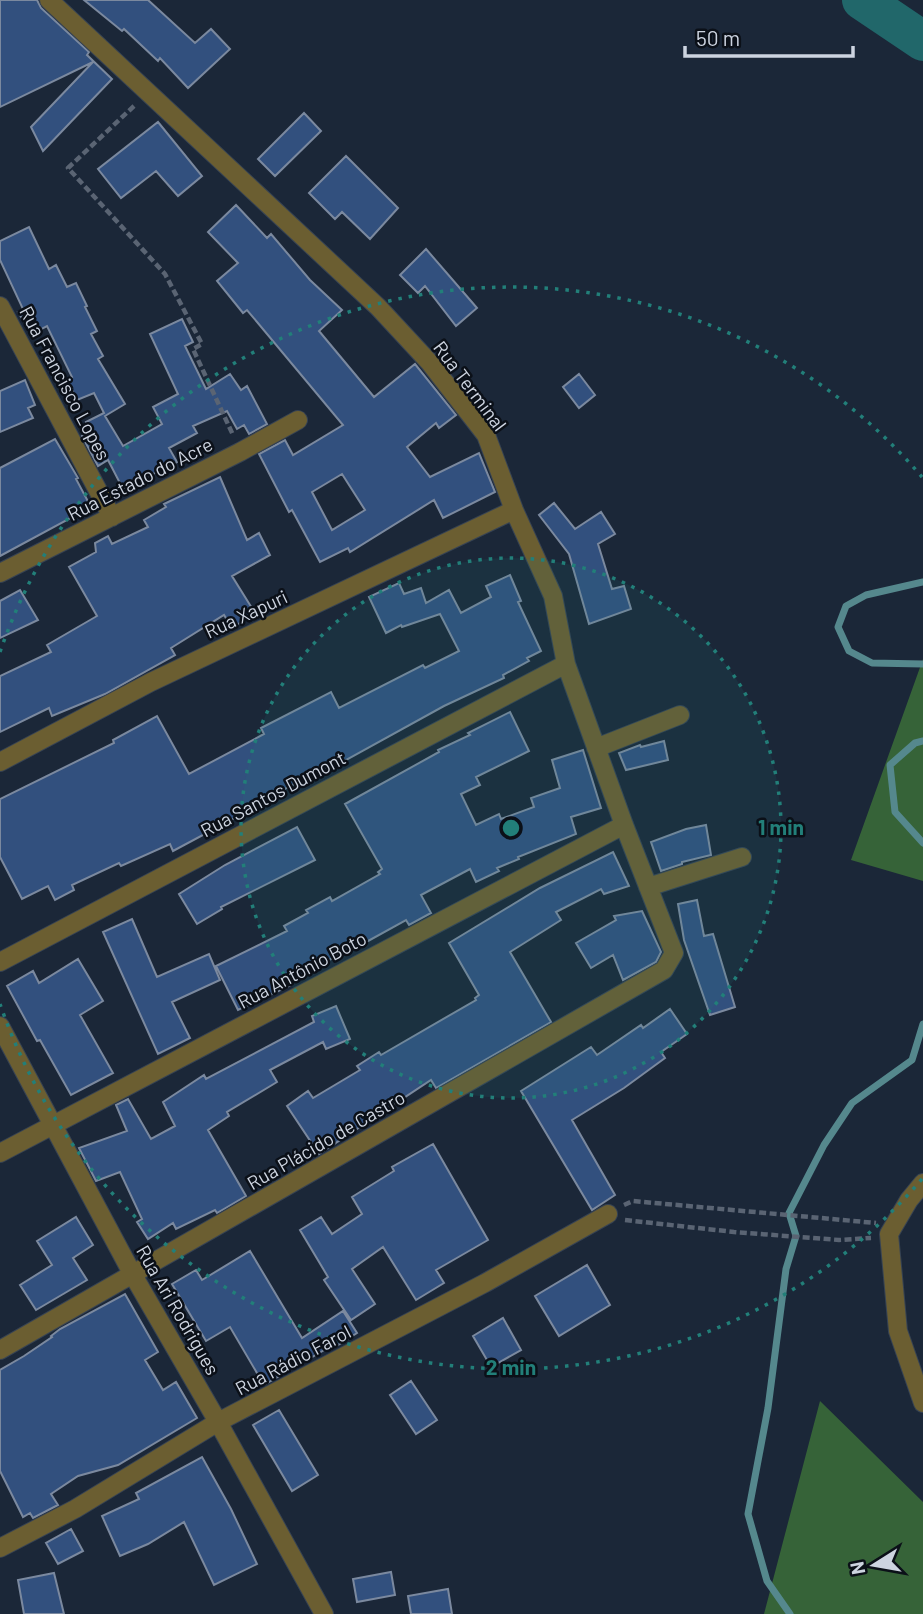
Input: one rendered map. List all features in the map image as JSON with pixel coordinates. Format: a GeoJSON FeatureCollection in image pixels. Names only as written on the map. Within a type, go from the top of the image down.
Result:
{"type":"FeatureCollection","features":[{"type":"Feature","properties":{"kind":"street","name":"Rua Terminal"},"geometry":{"type":"LineString","coordinates":[[49,0],[378,307],[430,363],[486,435],[514,510],[553,596],[566,664],[674,953],[668,961]]}},
{"type":"Feature","properties":{"kind":"street","name":"Rua Francisco Lopes"},"geometry":{"type":"LineString","coordinates":[[0,306],[112,517]]}},
{"type":"Feature","properties":{"kind":"street","name":"Rua Estado do Acre"},"geometry":{"type":"LineString","coordinates":[[0,573],[298,420]]}},
{"type":"Feature","properties":{"kind":"street","name":"Rua Xapuri"},"geometry":{"type":"LineString","coordinates":[[0,762],[151,682],[514,510]]}},
{"type":"Feature","properties":{"kind":"street","name":"Rua Santos Dumont"},"geometry":{"type":"LineString","coordinates":[[0,962],[566,664]]}},
{"type":"Feature","properties":{"kind":"street"},"geometry":{"type":"LineString","coordinates":[[596,748],[680,715]]}},
{"type":"Feature","properties":{"kind":"street","name":"Rua Antônio Boto"},"geometry":{"type":"LineString","coordinates":[[0,1153],[624,825]]}},
{"type":"Feature","properties":{"kind":"street"},"geometry":{"type":"LineString","coordinates":[[648,887],[742,857]]}},
{"type":"Feature","properties":{"kind":"street","name":"Rua Plácido de Castro"},"geometry":{"type":"LineString","coordinates":[[0,1350],[664,970],[668,961]]}},
{"type":"Feature","properties":{"kind":"street","name":"Rua Ari Rodrigues"},"geometry":{"type":"LineString","coordinates":[[0,1026],[133,1275],[324,1614]]}},
{"type":"Feature","properties":{"kind":"street"},"geometry":{"type":"LineString","coordinates":[[923,1183],[909,1200],[892,1229],[898,1331],[923,1403]]}},
{"type":"Feature","properties":{"kind":"street","name":"Rua Rádio Farol"},"geometry":{"type":"LineString","coordinates":[[0,1548],[75,1509],[218,1422],[485,1283],[608,1214]]}},
{"type":"Feature","properties":{"kind":"path"},"geometry":{"type":"LineString","coordinates":[[148,93],[68,168],[165,274],[201,344],[193,349],[240,452]]}},
{"type":"Feature","properties":{"kind":"path"},"geometry":{"type":"LineString","coordinates":[[608,1214],[633,1200],[892,1229]]}},
{"type":"Feature","properties":{"kind":"path"},"geometry":{"type":"LineString","coordinates":[[608,1214],[673,1226],[839,1240],[892,1229]]}},
{"type":"Feature","properties":{"kind":"green space"},"geometry":{"type":"Polygon","coordinates":[[[923,659],[923,881],[851,860],[923,659]]]}},
{"type":"Feature","properties":{"kind":"green space"},"geometry":{"type":"Polygon","coordinates":[[[820,1401],[923,1502],[923,1614],[764,1614],[820,1401]]]}},
{"type":"Feature","properties":{"kind":"building"},"geometry":{"type":"Polygon","coordinates":[[[0,0],[37,0],[41,8],[89,52],[87,55],[112,79],[43,151],[31,127],[93,62],[0,107],[0,0]]]}},
{"type":"Feature","properties":{"kind":"building"},"geometry":{"type":"Polygon","coordinates":[[[84,0],[148,0],[195,43],[211,29],[230,49],[188,88],[160,58],[158,61],[124,29],[122,31],[84,0]]]}},
{"type":"Feature","properties":{"kind":"building"},"geometry":{"type":"Polygon","coordinates":[[[304,113],[321,131],[275,176],[258,159],[304,113]]]}},
{"type":"Feature","properties":{"kind":"building"},"geometry":{"type":"Polygon","coordinates":[[[158,122],[202,176],[178,196],[156,171],[121,198],[98,169],[158,122]]]}},
{"type":"Feature","properties":{"kind":"building"},"geometry":{"type":"Polygon","coordinates":[[[346,156],[398,208],[370,239],[342,212],[335,219],[309,193],[346,156]]]}},
{"type":"Feature","properties":{"kind":"building"},"geometry":{"type":"Polygon","coordinates":[[[236,205],[267,238],[271,234],[310,280],[342,310],[319,331],[374,397],[415,364],[456,415],[439,428],[436,423],[407,447],[430,477],[479,453],[495,492],[443,518],[434,500],[350,552],[348,548],[320,562],[292,510],[289,512],[259,454],[285,440],[293,455],[343,425],[247,310],[243,313],[217,281],[238,263],[208,232],[236,205]],[[342,474],[312,492],[332,530],[365,510],[342,474]]]}},
{"type":"Feature","properties":{"kind":"building"},"geometry":{"type":"Polygon","coordinates":[[[29,227],[49,269],[56,265],[67,287],[76,283],[87,306],[85,307],[97,331],[91,334],[103,356],[98,359],[125,404],[105,416],[123,446],[162,424],[153,407],[178,394],[150,334],[182,319],[193,342],[185,346],[206,389],[230,374],[241,390],[247,386],[267,424],[249,434],[244,425],[237,429],[227,411],[193,426],[197,433],[169,448],[177,462],[123,489],[108,460],[98,466],[82,436],[91,431],[86,422],[104,413],[94,393],[77,400],[67,380],[72,377],[47,326],[32,334],[18,312],[23,309],[0,260],[0,241],[29,227]]]}},
{"type":"Feature","properties":{"kind":"building"},"geometry":{"type":"Polygon","coordinates":[[[426,249],[477,308],[456,326],[425,286],[418,293],[400,275],[426,249]]]}},
{"type":"Feature","properties":{"kind":"building"},"geometry":{"type":"Polygon","coordinates":[[[579,374],[595,395],[579,408],[563,387],[579,374]]]}},
{"type":"Feature","properties":{"kind":"building"},"geometry":{"type":"Polygon","coordinates":[[[25,380],[35,405],[28,408],[33,418],[0,432],[0,391],[25,380]]]}},
{"type":"Feature","properties":{"kind":"building"},"geometry":{"type":"Polygon","coordinates":[[[55,439],[91,507],[0,556],[0,468],[55,439]]]}},
{"type":"Feature","properties":{"kind":"building"},"geometry":{"type":"Polygon","coordinates":[[[220,477],[247,540],[259,533],[270,555],[232,576],[255,613],[232,628],[224,615],[171,648],[175,655],[105,694],[52,716],[49,708],[0,732],[0,676],[51,652],[47,645],[97,616],[69,567],[96,552],[95,543],[108,536],[112,544],[148,527],[144,520],[166,507],[164,504],[220,477]]]}},
{"type":"Feature","properties":{"kind":"building"},"geometry":{"type":"Polygon","coordinates":[[[554,503],[575,529],[601,512],[615,534],[598,544],[612,589],[624,586],[631,609],[589,624],[569,554],[539,515],[554,503]]]}},
{"type":"Feature","properties":{"kind":"building"},"geometry":{"type":"Polygon","coordinates":[[[510,575],[521,601],[518,602],[541,651],[503,675],[504,678],[444,706],[337,765],[335,763],[273,795],[274,797],[173,851],[170,844],[121,866],[119,863],[72,885],[74,890],[55,900],[48,886],[22,899],[0,857],[0,799],[114,743],[113,740],[157,716],[189,774],[264,734],[261,728],[331,692],[339,708],[423,665],[425,668],[459,651],[440,614],[402,627],[401,625],[386,633],[369,597],[399,583],[404,594],[421,588],[426,603],[449,590],[461,613],[491,597],[486,586],[510,575]]]}},
{"type":"Feature","properties":{"kind":"building"},"geometry":{"type":"Polygon","coordinates":[[[20,590],[38,620],[0,638],[0,601],[20,590]]]}},
{"type":"Feature","properties":{"kind":"building"},"geometry":{"type":"Polygon","coordinates":[[[510,712],[529,751],[476,777],[480,785],[461,794],[476,825],[499,814],[501,819],[534,807],[531,798],[560,788],[552,760],[583,750],[601,808],[571,817],[576,834],[518,857],[519,859],[497,868],[499,871],[476,882],[470,869],[421,895],[431,913],[409,925],[406,920],[359,946],[358,944],[289,982],[291,985],[238,1010],[216,966],[287,931],[284,926],[308,913],[306,910],[330,897],[332,901],[380,874],[378,872],[382,869],[345,804],[439,752],[438,750],[470,735],[468,733],[510,712]]]}},
{"type":"Feature","properties":{"kind":"building"},"geometry":{"type":"Polygon","coordinates":[[[664,741],[668,760],[626,770],[619,753],[640,745],[641,747],[664,741]]]}},
{"type":"Feature","properties":{"kind":"building"},"geometry":{"type":"Polygon","coordinates":[[[706,825],[711,855],[682,862],[661,871],[651,842],[706,825]]]}},
{"type":"Feature","properties":{"kind":"building"},"geometry":{"type":"Polygon","coordinates":[[[297,827],[315,860],[221,907],[222,909],[197,924],[179,894],[225,865],[297,827]]]}},
{"type":"Feature","properties":{"kind":"building"},"geometry":{"type":"Polygon","coordinates":[[[613,852],[629,886],[604,894],[601,889],[556,912],[561,920],[510,952],[551,1022],[436,1088],[431,1080],[319,1154],[287,1106],[308,1091],[313,1098],[360,1070],[357,1066],[379,1052],[381,1055],[476,1000],[479,995],[449,943],[540,888],[613,852]]]}},
{"type":"Feature","properties":{"kind":"building"},"geometry":{"type":"Polygon","coordinates":[[[697,900],[704,936],[713,934],[735,1007],[710,1015],[684,940],[678,904],[697,900]]]}},
{"type":"Feature","properties":{"kind":"building"},"geometry":{"type":"Polygon","coordinates":[[[642,911],[661,952],[656,962],[623,980],[613,955],[591,968],[576,943],[616,920],[614,916],[642,911]]]}},
{"type":"Feature","properties":{"kind":"building"},"geometry":{"type":"Polygon","coordinates":[[[132,919],[157,977],[209,954],[220,980],[172,1002],[190,1038],[158,1054],[103,932],[132,919]]]}},
{"type":"Feature","properties":{"kind":"building"},"geometry":{"type":"Polygon","coordinates":[[[78,959],[103,1001],[80,1015],[113,1073],[71,1095],[7,986],[33,971],[39,983],[78,959]]]}},
{"type":"Feature","properties":{"kind":"building"},"geometry":{"type":"Polygon","coordinates":[[[336,1006],[350,1039],[326,1049],[323,1042],[270,1070],[277,1082],[227,1112],[229,1116],[208,1130],[246,1196],[217,1213],[215,1210],[176,1229],[173,1223],[148,1239],[137,1222],[142,1219],[120,1172],[96,1181],[79,1148],[127,1131],[116,1105],[128,1099],[151,1139],[175,1126],[163,1102],[204,1075],[206,1079],[314,1022],[312,1016],[336,1006]]]}},
{"type":"Feature","properties":{"kind":"building"},"geometry":{"type":"Polygon","coordinates":[[[670,1009],[687,1034],[661,1052],[665,1058],[624,1088],[572,1120],[615,1195],[592,1210],[521,1091],[591,1047],[597,1055],[670,1009]]]}},
{"type":"Feature","properties":{"kind":"building"},"geometry":{"type":"Polygon","coordinates":[[[433,1144],[488,1240],[436,1270],[444,1283],[416,1300],[383,1247],[352,1269],[375,1304],[351,1320],[324,1280],[328,1277],[300,1230],[321,1217],[332,1234],[362,1214],[352,1197],[394,1171],[392,1167],[433,1144]]]}},
{"type":"Feature","properties":{"kind":"building"},"geometry":{"type":"Polygon","coordinates":[[[76,1217],[93,1245],[73,1258],[87,1280],[36,1310],[20,1285],[52,1265],[37,1241],[76,1217]]]}},
{"type":"Feature","properties":{"kind":"building"},"geometry":{"type":"Polygon","coordinates":[[[250,1251],[302,1338],[343,1311],[357,1333],[264,1385],[230,1327],[206,1341],[172,1284],[196,1270],[202,1280],[250,1251]]]}},
{"type":"Feature","properties":{"kind":"building"},"geometry":{"type":"Polygon","coordinates":[[[587,1265],[610,1305],[559,1336],[535,1296],[587,1265]]]}},
{"type":"Feature","properties":{"kind":"building"},"geometry":{"type":"Polygon","coordinates":[[[125,1294],[158,1352],[145,1360],[163,1390],[176,1382],[197,1418],[118,1465],[78,1476],[51,1494],[58,1505],[33,1518],[30,1513],[23,1517],[0,1471],[0,1370],[60,1329],[125,1294]]]}},
{"type":"Feature","properties":{"kind":"building"},"geometry":{"type":"Polygon","coordinates":[[[503,1318],[521,1350],[491,1367],[473,1336],[503,1318]]]}},
{"type":"Feature","properties":{"kind":"building"},"geometry":{"type":"Polygon","coordinates":[[[411,1381],[437,1420],[416,1434],[390,1395],[411,1381]]]}},
{"type":"Feature","properties":{"kind":"building"},"geometry":{"type":"Polygon","coordinates":[[[279,1410],[318,1475],[292,1491],[253,1425],[279,1410]]]}},
{"type":"Feature","properties":{"kind":"building"},"geometry":{"type":"Polygon","coordinates":[[[202,1457],[257,1564],[214,1585],[184,1522],[148,1544],[120,1556],[102,1516],[139,1499],[136,1493],[202,1457]]]}},
{"type":"Feature","properties":{"kind":"building"},"geometry":{"type":"Polygon","coordinates":[[[71,1529],[83,1551],[58,1564],[46,1543],[71,1529]]]}},
{"type":"Feature","properties":{"kind":"building"},"geometry":{"type":"Polygon","coordinates":[[[391,1572],[395,1595],[357,1602],[353,1579],[391,1572]]]}},
{"type":"Feature","properties":{"kind":"building"},"geometry":{"type":"Polygon","coordinates":[[[54,1573],[64,1614],[24,1614],[18,1580],[54,1573]]]}},
{"type":"Feature","properties":{"kind":"building"},"geometry":{"type":"Polygon","coordinates":[[[448,1589],[452,1614],[411,1614],[408,1596],[448,1589]]]}},
{"type":"Feature","properties":{"kind":"waterway"},"geometry":{"type":"LineString","coordinates":[[862,0],[923,41]]}},
{"type":"Feature","properties":{"kind":"waterway"},"geometry":{"type":"LineString","coordinates":[[923,582],[866,595],[846,606],[838,627],[849,651],[872,663],[923,664]]}},
{"type":"Feature","properties":{"kind":"waterway"},"geometry":{"type":"LineString","coordinates":[[923,741],[915,743],[890,765],[895,812],[923,843]]}},
{"type":"Feature","properties":{"kind":"waterway"},"geometry":{"type":"LineString","coordinates":[[790,1614],[767,1581],[748,1514],[768,1408],[786,1269],[796,1236],[789,1213],[824,1145],[852,1103],[912,1060],[923,1024]]}}]}
